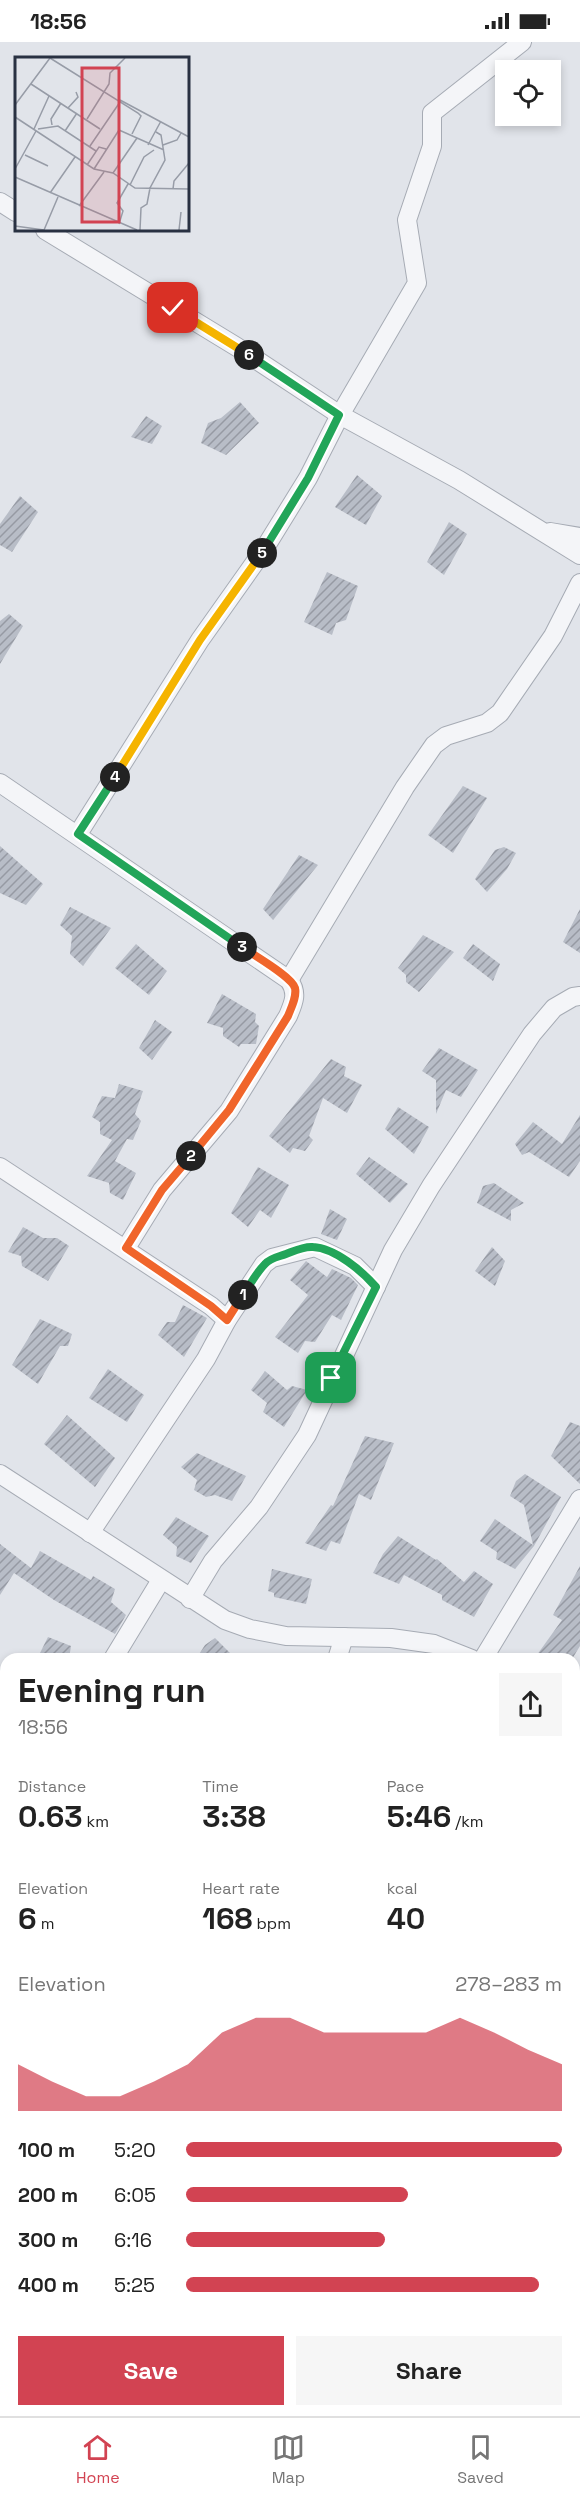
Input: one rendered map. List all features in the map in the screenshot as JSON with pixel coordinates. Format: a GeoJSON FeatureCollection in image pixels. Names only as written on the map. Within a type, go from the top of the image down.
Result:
{"type":"FeatureCollection","features":[{"type":"Feature","properties":{"kind":"street"},"geometry":{"type":"LineString","coordinates":[[78,834],[200,640],[263,551],[308,478],[339,415],[417,282],[407,220],[432,146],[432,113],[522,42]]}},
{"type":"Feature","properties":{"kind":"street"},"geometry":{"type":"LineString","coordinates":[[0,202],[15,211]]}},
{"type":"Feature","properties":{"kind":"street"},"geometry":{"type":"LineString","coordinates":[[47,231],[237,347],[339,415],[459,480],[580,555]]}},
{"type":"Feature","properties":{"kind":"street"},"geometry":{"type":"LineString","coordinates":[[542,531],[580,537]]}},
{"type":"Feature","properties":{"kind":"street"},"geometry":{"type":"LineString","coordinates":[[289,980],[405,787],[434,745],[446,736],[487,723],[500,713],[553,636],[580,583]]}},
{"type":"Feature","properties":{"kind":"street"},"geometry":{"type":"LineString","coordinates":[[0,783],[289,980],[295,988],[295,999],[288,1016],[229,1110],[162,1190],[126,1248]]}},
{"type":"Feature","properties":{"kind":"street"},"geometry":{"type":"LineString","coordinates":[[190,1599],[213,1561],[264,1501],[307,1435],[393,1250],[431,1186],[532,1034],[554,1008],[580,996]]}},
{"type":"Feature","properties":{"kind":"street"},"geometry":{"type":"LineString","coordinates":[[0,1167],[126,1248],[211,1306],[227,1320]]}},
{"type":"Feature","properties":{"kind":"street"},"geometry":{"type":"LineString","coordinates":[[90,1533],[206,1359],[227,1320],[264,1264],[272,1258],[307,1247],[315,1247],[355,1266],[376,1287]]}},
{"type":"Feature","properties":{"kind":"street"},"geometry":{"type":"LineString","coordinates":[[0,1474],[225,1620],[250,1629],[286,1636],[391,1638],[434,1644],[457,1653]]}},
{"type":"Feature","properties":{"kind":"street"},"geometry":{"type":"LineString","coordinates":[[487,1653],[580,1500]]}},
{"type":"Feature","properties":{"kind":"street"},"geometry":{"type":"LineString","coordinates":[[117,1653],[161,1580]]}},
{"type":"Feature","properties":{"kind":"street"},"geometry":{"type":"LineString","coordinates":[[339,1653],[344,1637]]}},
{"type":"Feature","properties":{"kind":"building"},"geometry":{"type":"Polygon","coordinates":[[[240,402],[259,423],[226,455],[201,443],[208,423],[221,418],[240,402]]]}},
{"type":"Feature","properties":{"kind":"building"},"geometry":{"type":"Polygon","coordinates":[[[146,416],[162,426],[152,444],[131,437],[146,416]]]}},
{"type":"Feature","properties":{"kind":"building"},"geometry":{"type":"Polygon","coordinates":[[[357,475],[382,496],[366,525],[335,507],[357,475]]]}},
{"type":"Feature","properties":{"kind":"building"},"geometry":{"type":"Polygon","coordinates":[[[20,496],[38,512],[12,552],[0,545],[0,524],[20,496]]]}},
{"type":"Feature","properties":{"kind":"building"},"geometry":{"type":"Polygon","coordinates":[[[449,522],[467,534],[444,575],[427,562],[449,522]]]}},
{"type":"Feature","properties":{"kind":"building"},"geometry":{"type":"Polygon","coordinates":[[[327,572],[358,586],[346,620],[336,623],[332,635],[304,622],[327,572]]]}},
{"type":"Feature","properties":{"kind":"building"},"geometry":{"type":"Polygon","coordinates":[[[9,614],[23,626],[0,664],[0,621],[9,614]]]}},
{"type":"Feature","properties":{"kind":"building"},"geometry":{"type":"Polygon","coordinates":[[[463,786],[487,798],[453,853],[428,835],[463,786]]]}},
{"type":"Feature","properties":{"kind":"building"},"geometry":{"type":"Polygon","coordinates":[[[0,846],[43,884],[26,905],[0,893],[0,846]]]}},
{"type":"Feature","properties":{"kind":"building"},"geometry":{"type":"Polygon","coordinates":[[[504,847],[516,853],[507,869],[487,892],[475,879],[495,850],[504,847]]]}},
{"type":"Feature","properties":{"kind":"building"},"geometry":{"type":"Polygon","coordinates":[[[299,855],[318,865],[273,920],[263,909],[299,855]]]}},
{"type":"Feature","properties":{"kind":"building"},"geometry":{"type":"Polygon","coordinates":[[[70,907],[111,928],[83,966],[70,954],[72,936],[60,925],[70,907]]]}},
{"type":"Feature","properties":{"kind":"building"},"geometry":{"type":"Polygon","coordinates":[[[580,909],[580,953],[563,942],[580,909]]]}},
{"type":"Feature","properties":{"kind":"building"},"geometry":{"type":"Polygon","coordinates":[[[423,935],[454,952],[419,992],[406,982],[406,975],[398,968],[423,935]]]}},
{"type":"Feature","properties":{"kind":"building"},"geometry":{"type":"Polygon","coordinates":[[[136,944],[167,971],[149,995],[115,968],[136,944]]]}},
{"type":"Feature","properties":{"kind":"building"},"geometry":{"type":"Polygon","coordinates":[[[473,944],[500,964],[493,981],[463,958],[473,944]]]}},
{"type":"Feature","properties":{"kind":"building"},"geometry":{"type":"Polygon","coordinates":[[[222,994],[256,1014],[255,1022],[259,1026],[256,1044],[241,1044],[239,1047],[223,1036],[223,1028],[207,1023],[222,994]]]}},
{"type":"Feature","properties":{"kind":"building"},"geometry":{"type":"Polygon","coordinates":[[[155,1020],[172,1032],[152,1060],[139,1048],[155,1020]]]}},
{"type":"Feature","properties":{"kind":"building"},"geometry":{"type":"Polygon","coordinates":[[[439,1048],[478,1070],[461,1097],[446,1090],[436,1114],[436,1080],[422,1071],[439,1048]]]}},
{"type":"Feature","properties":{"kind":"building"},"geometry":{"type":"Polygon","coordinates":[[[331,1059],[346,1067],[344,1076],[362,1085],[347,1113],[323,1098],[309,1136],[313,1140],[305,1151],[293,1148],[290,1153],[269,1136],[331,1059]]]}},
{"type":"Feature","properties":{"kind":"building"},"geometry":{"type":"Polygon","coordinates":[[[119,1084],[143,1091],[135,1114],[141,1121],[133,1140],[127,1139],[115,1161],[136,1173],[123,1200],[110,1193],[109,1183],[87,1176],[112,1140],[100,1134],[100,1122],[92,1117],[102,1096],[115,1098],[119,1084]]]}},
{"type":"Feature","properties":{"kind":"building"},"geometry":{"type":"Polygon","coordinates":[[[398,1107],[429,1127],[414,1154],[385,1129],[398,1107]]]}},
{"type":"Feature","properties":{"kind":"building"},"geometry":{"type":"Polygon","coordinates":[[[580,1115],[580,1161],[569,1177],[529,1152],[522,1155],[515,1144],[533,1122],[562,1144],[580,1115]]]}},
{"type":"Feature","properties":{"kind":"building"},"geometry":{"type":"Polygon","coordinates":[[[369,1157],[408,1184],[390,1203],[356,1174],[369,1157]]]}},
{"type":"Feature","properties":{"kind":"building"},"geometry":{"type":"Polygon","coordinates":[[[258,1167],[289,1185],[271,1218],[260,1210],[248,1227],[231,1213],[258,1167]]]}},
{"type":"Feature","properties":{"kind":"building"},"geometry":{"type":"Polygon","coordinates":[[[494,1183],[524,1203],[511,1210],[511,1221],[477,1203],[483,1186],[494,1183]]]}},
{"type":"Feature","properties":{"kind":"building"},"geometry":{"type":"Polygon","coordinates":[[[330,1209],[347,1219],[337,1240],[321,1234],[330,1209]]]}},
{"type":"Feature","properties":{"kind":"building"},"geometry":{"type":"Polygon","coordinates":[[[23,1227],[43,1238],[57,1238],[69,1246],[48,1281],[22,1266],[21,1256],[8,1252],[23,1227]]]}},
{"type":"Feature","properties":{"kind":"building"},"geometry":{"type":"Polygon","coordinates":[[[492,1247],[505,1261],[495,1286],[475,1271],[492,1247]]]}},
{"type":"Feature","properties":{"kind":"building"},"geometry":{"type":"Polygon","coordinates":[[[306,1261],[327,1277],[332,1269],[351,1278],[358,1285],[341,1320],[332,1315],[315,1342],[305,1341],[298,1353],[275,1337],[308,1295],[290,1280],[306,1261]]]}},
{"type":"Feature","properties":{"kind":"building"},"geometry":{"type":"Polygon","coordinates":[[[183,1305],[207,1318],[184,1357],[158,1335],[167,1322],[175,1322],[183,1305]]]}},
{"type":"Feature","properties":{"kind":"building"},"geometry":{"type":"Polygon","coordinates":[[[40,1319],[72,1334],[68,1346],[60,1346],[38,1384],[12,1365],[40,1319]]]}},
{"type":"Feature","properties":{"kind":"building"},"geometry":{"type":"Polygon","coordinates":[[[108,1369],[144,1395],[127,1422],[89,1398],[108,1369]]]}},
{"type":"Feature","properties":{"kind":"building"},"geometry":{"type":"Polygon","coordinates":[[[265,1371],[287,1390],[292,1386],[307,1390],[284,1427],[263,1412],[267,1403],[251,1390],[265,1371]]]}},
{"type":"Feature","properties":{"kind":"building"},"geometry":{"type":"Polygon","coordinates":[[[67,1415],[115,1458],[95,1487],[44,1444],[67,1415]]]}},
{"type":"Feature","properties":{"kind":"building"},"geometry":{"type":"Polygon","coordinates":[[[570,1422],[580,1426],[580,1484],[551,1456],[570,1422]]]}},
{"type":"Feature","properties":{"kind":"building"},"geometry":{"type":"Polygon","coordinates":[[[365,1436],[394,1443],[371,1500],[359,1494],[340,1544],[331,1541],[326,1551],[305,1543],[331,1505],[333,1506],[365,1436]]]}},
{"type":"Feature","properties":{"kind":"building"},"geometry":{"type":"Polygon","coordinates":[[[197,1453],[246,1476],[232,1501],[215,1495],[206,1497],[194,1490],[197,1480],[181,1467],[197,1453]]]}},
{"type":"Feature","properties":{"kind":"building"},"geometry":{"type":"Polygon","coordinates":[[[525,1474],[561,1497],[534,1546],[515,1569],[496,1559],[497,1552],[480,1541],[495,1519],[533,1545],[524,1505],[510,1496],[516,1481],[525,1474]]]}},
{"type":"Feature","properties":{"kind":"building"},"geometry":{"type":"Polygon","coordinates":[[[176,1517],[209,1536],[191,1563],[176,1556],[177,1547],[163,1535],[176,1517]]]}},
{"type":"Feature","properties":{"kind":"building"},"geometry":{"type":"Polygon","coordinates":[[[398,1536],[437,1559],[464,1582],[474,1571],[493,1584],[474,1617],[442,1600],[442,1595],[404,1575],[399,1584],[373,1573],[383,1554],[398,1536]]]}},
{"type":"Feature","properties":{"kind":"building"},"geometry":{"type":"Polygon","coordinates":[[[0,1544],[31,1568],[40,1551],[91,1580],[93,1576],[115,1589],[111,1602],[126,1615],[115,1634],[54,1600],[14,1573],[0,1595],[0,1544]]]}},
{"type":"Feature","properties":{"kind":"building"},"geometry":{"type":"Polygon","coordinates":[[[580,1566],[580,1646],[576,1653],[538,1653],[562,1620],[553,1615],[580,1566]]]}},
{"type":"Feature","properties":{"kind":"building"},"geometry":{"type":"Polygon","coordinates":[[[272,1569],[312,1579],[306,1604],[274,1597],[274,1593],[268,1591],[272,1569]]]}},
{"type":"Feature","properties":{"kind":"building"},"geometry":{"type":"Polygon","coordinates":[[[48,1637],[71,1646],[70,1653],[40,1653],[48,1637]]]}},
{"type":"Feature","properties":{"kind":"building"},"geometry":{"type":"Polygon","coordinates":[[[215,1638],[230,1653],[200,1653],[205,1645],[215,1638]]]}},
{"type":"Feature","properties":{"kind":"route"},"geometry":{"type":"LineString","coordinates":[[173,308],[237,347],[339,415],[308,478],[263,551],[200,640],[78,834],[289,980],[295,988],[295,999],[288,1016],[229,1110],[162,1190],[126,1248],[211,1306],[227,1320],[264,1264],[272,1258],[307,1247],[315,1247],[355,1266],[376,1287],[331,1378]]}}]}
